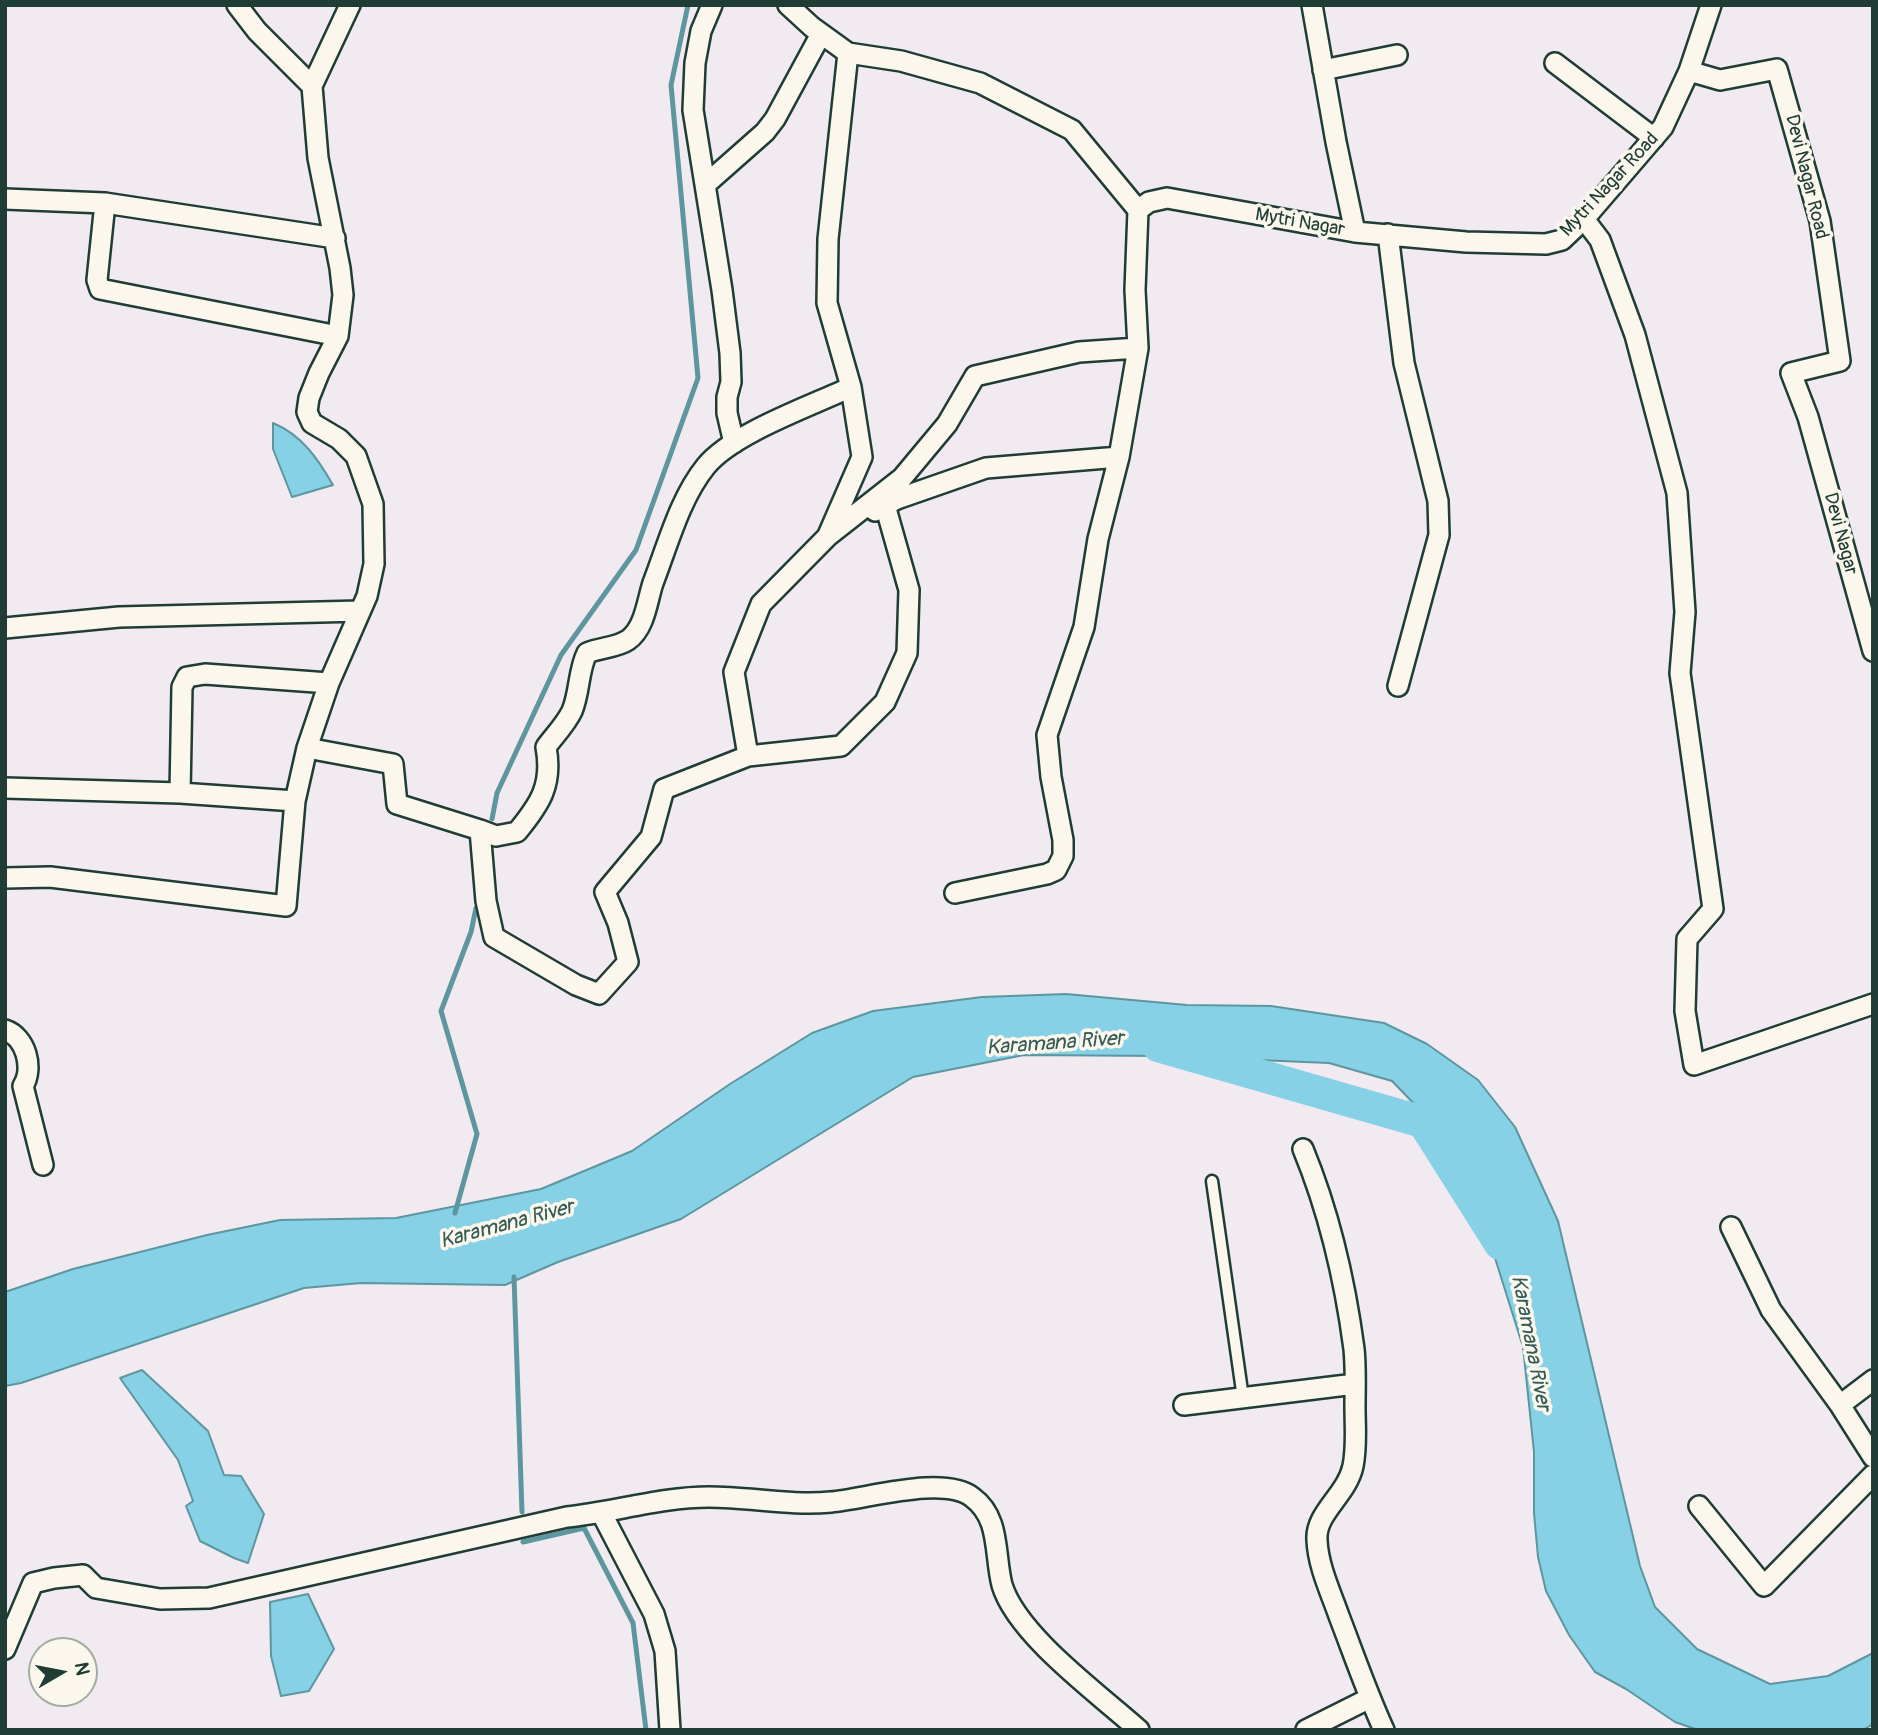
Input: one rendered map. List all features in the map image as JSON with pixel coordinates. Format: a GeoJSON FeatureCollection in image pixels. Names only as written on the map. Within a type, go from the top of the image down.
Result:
{"type":"FeatureCollection","features":[{"type":"Feature","properties":{"kind":"street"},"geometry":{"type":"LineString","coordinates":[[237,5],[257,31],[312,86]]}},
{"type":"Feature","properties":{"kind":"street"},"geometry":{"type":"LineString","coordinates":[[5,878],[50,877],[286,906],[295,801],[307,748],[329,683],[367,596],[374,564],[373,504],[356,456],[339,439],[312,423],[307,412],[309,398],[319,373],[338,336],[343,295],[335,238],[318,158],[312,86],[350,5]]}},
{"type":"Feature","properties":{"kind":"street"},"geometry":{"type":"LineString","coordinates":[[712,5],[701,31],[695,64],[693,110],[722,290],[731,382],[727,413],[734,443]]}},
{"type":"Feature","properties":{"kind":"street"},"geometry":{"type":"LineString","coordinates":[[788,5],[848,53],[901,61],[980,83],[1072,130],[1138,211],[1135,290],[1138,348],[1119,457],[1098,539],[1084,627],[1047,735],[1063,856],[1056,870],[1047,874],[955,893]]}},
{"type":"Feature","properties":{"kind":"street"},"geometry":{"type":"LineString","coordinates":[[1312,5],[1322,70],[1356,232]]}},
{"type":"Feature","properties":{"kind":"street","name":"Mytri Nagar Road"},"geometry":{"type":"LineString","coordinates":[[1466,242],[1546,244],[1562,240],[1584,219],[1663,127],[1689,71],[1711,5]]}},
{"type":"Feature","properties":{"kind":"street"},"geometry":{"type":"LineString","coordinates":[[705,185],[757,140],[775,120],[821,34]]}},
{"type":"Feature","properties":{"kind":"street"},"geometry":{"type":"LineString","coordinates":[[828,536],[862,457],[851,387],[827,303],[828,239],[848,53]]}},
{"type":"Feature","properties":{"kind":"street"},"geometry":{"type":"LineString","coordinates":[[1322,70],[1397,55]]}},
{"type":"Feature","properties":{"kind":"street"},"geometry":{"type":"LineString","coordinates":[[1555,63],[1654,138]]}},
{"type":"Feature","properties":{"kind":"street","name":"Devi Nagar Road"},"geometry":{"type":"LineString","coordinates":[[1689,71],[1720,80],[1777,69],[1820,220],[1840,362],[1791,373],[1808,417]]}},
{"type":"Feature","properties":{"kind":"street","name":"Mytri Nagar"},"geometry":{"type":"LineString","coordinates":[[1138,211],[1149,202],[1167,198],[1356,232],[1466,242]]}},
{"type":"Feature","properties":{"kind":"street"},"geometry":{"type":"LineString","coordinates":[[5,199],[106,203],[335,238]]}},
{"type":"Feature","properties":{"kind":"street"},"geometry":{"type":"LineString","coordinates":[[106,203],[97,280],[100,289],[338,336]]}},
{"type":"Feature","properties":{"kind":"street"},"geometry":{"type":"LineString","coordinates":[[1584,219],[1600,240],[1635,335],[1677,493],[1685,612],[1680,673],[1713,909],[1687,939],[1685,1012],[1694,1065],[1873,1004]]}},
{"type":"Feature","properties":{"kind":"street"},"geometry":{"type":"LineString","coordinates":[[1388,234],[1404,363],[1438,501],[1439,524],[1439,535],[1398,686]]}},
{"type":"Feature","properties":{"kind":"street"},"geometry":{"type":"LineString","coordinates":[[748,756],[734,672],[761,604],[828,536],[902,478],[947,424],[975,376],[1079,352],[1138,348]]}},
{"type":"Feature","properties":{"kind":"street"},"geometry":{"type":"LineString","coordinates":[[307,748],[393,764],[397,804],[496,836],[517,832],[530,817],[548,781],[547,747],[571,713],[581,665],[587,653],[616,646],[630,639],[644,616],[652,586],[686,498],[707,464],[734,443],[851,387]]}},
{"type":"Feature","properties":{"kind":"street","name":"Devi Nagar"},"geometry":{"type":"LineString","coordinates":[[1808,417],[1866,602],[1873,651]]}},
{"type":"Feature","properties":{"kind":"street"},"geometry":{"type":"LineString","coordinates":[[828,536],[897,499],[986,468],[1119,457]]}},
{"type":"Feature","properties":{"kind":"street"},"geometry":{"type":"LineString","coordinates":[[480,830],[486,901],[494,937],[576,985],[599,994],[628,962],[618,923],[604,891],[651,837],[664,789],[748,756],[841,746],[885,702],[906,653],[909,590],[885,505]]}},
{"type":"Feature","properties":{"kind":"street"},"geometry":{"type":"LineString","coordinates":[[5,628],[119,617],[360,611]]}},
{"type":"Feature","properties":{"kind":"street"},"geometry":{"type":"LineString","coordinates":[[180,793],[182,687],[187,677],[205,674],[329,683]]}},
{"type":"Feature","properties":{"kind":"street"},"geometry":{"type":"LineString","coordinates":[[5,788],[180,793],[295,801]]}},
{"type":"Feature","properties":{"kind":"street"},"geometry":{"type":"LineString","coordinates":[[5,1030],[11,1032],[24,1046],[29,1064],[23,1086],[43,1165]]}},
{"type":"Feature","properties":{"kind":"street"},"geometry":{"type":"LineString","coordinates":[[1303,1149],[1321,1192],[1340,1272],[1354,1351],[1356,1443],[1353,1466],[1338,1499],[1318,1526],[1317,1541],[1327,1583],[1384,1730]]}},
{"type":"Feature","properties":{"kind":"street"},"geometry":{"type":"LineString","coordinates":[[1731,1227],[1771,1310],[1840,1405],[1873,1457]]}},
{"type":"Feature","properties":{"kind":"street"},"geometry":{"type":"LineString","coordinates":[[1840,1405],[1873,1380]]}},
{"type":"Feature","properties":{"kind":"street"},"geometry":{"type":"LineString","coordinates":[[1184,1405],[1355,1384]]}},
{"type":"Feature","properties":{"kind":"street"},"geometry":{"type":"LineString","coordinates":[[1699,1506],[1764,1586],[1873,1475]]}},
{"type":"Feature","properties":{"kind":"street"},"geometry":{"type":"LineString","coordinates":[[5,1649],[33,1583],[43,1580],[83,1575],[96,1588],[106,1590],[160,1599],[209,1598],[567,1517],[602,1514],[667,1501],[708,1497],[831,1502],[883,1493],[954,1488],[972,1496],[989,1515],[1002,1584],[1016,1616],[1059,1660],[1139,1730]]}},
{"type":"Feature","properties":{"kind":"street"},"geometry":{"type":"LineString","coordinates":[[602,1514],[654,1614],[665,1651],[670,1730]]}},
{"type":"Feature","properties":{"kind":"street"},"geometry":{"type":"LineString","coordinates":[[1306,1730],[1370,1698]]}},
{"type":"Feature","properties":{"kind":"lane"},"geometry":{"type":"LineString","coordinates":[[1212,1181],[1243,1398]]}},
{"type":"Feature","properties":{"kind":"water"},"geometry":{"type":"Polygon","coordinates":[[[273,423],[301,441],[333,485],[292,497],[273,449],[273,423]]]}},
{"type":"Feature","properties":{"kind":"water"},"geometry":{"type":"Polygon","coordinates":[[[1066,994],[1187,1005],[1271,1006],[1384,1023],[1427,1044],[1478,1080],[1515,1127],[1558,1221],[1640,1566],[1655,1607],[1697,1649],[1770,1684],[1828,1676],[1873,1653],[1873,1724],[1863,1730],[1698,1730],[1675,1722],[1595,1672],[1569,1635],[1546,1591],[1538,1557],[1534,1513],[1534,1452],[1523,1347],[1484,1223],[1449,1140],[1392,1081],[1329,1063],[1161,1056],[1024,1055],[913,1077],[681,1219],[558,1262],[505,1285],[361,1283],[304,1288],[21,1383],[5,1386],[5,1292],[73,1269],[207,1235],[280,1220],[396,1218],[541,1189],[632,1151],[730,1084],[812,1033],[873,1011],[982,997],[1066,994]]]}},
{"type":"Feature","properties":{"kind":"water"},"geometry":{"type":"Polygon","coordinates":[[[142,1370],[208,1431],[224,1475],[241,1476],[264,1514],[248,1563],[200,1541],[186,1506],[193,1501],[178,1460],[120,1378],[142,1370]]]}},
{"type":"Feature","properties":{"kind":"water"},"geometry":{"type":"Polygon","coordinates":[[[308,1594],[334,1649],[309,1691],[281,1696],[271,1656],[270,1602],[308,1594]]]}},
{"type":"Feature","properties":{"kind":"waterway"},"geometry":{"type":"LineString","coordinates":[[492,819],[497,793],[561,655],[636,550],[698,378],[671,85],[688,5]]}},
{"type":"Feature","properties":{"kind":"waterway"},"geometry":{"type":"LineString","coordinates":[[455,1213],[477,1134],[441,1011],[471,932],[476,908]]}},
{"type":"Feature","properties":{"kind":"waterway","name":"Karamana River"},"geometry":{"type":"LineString","coordinates":[[1158,1046],[1423,1122],[1500,1244]]}},
{"type":"Feature","properties":{"kind":"waterway"},"geometry":{"type":"LineString","coordinates":[[514,1277],[522,1512]]}},
{"type":"Feature","properties":{"kind":"waterway"},"geometry":{"type":"LineString","coordinates":[[523,1542],[584,1528],[633,1623],[646,1730]]}}]}
